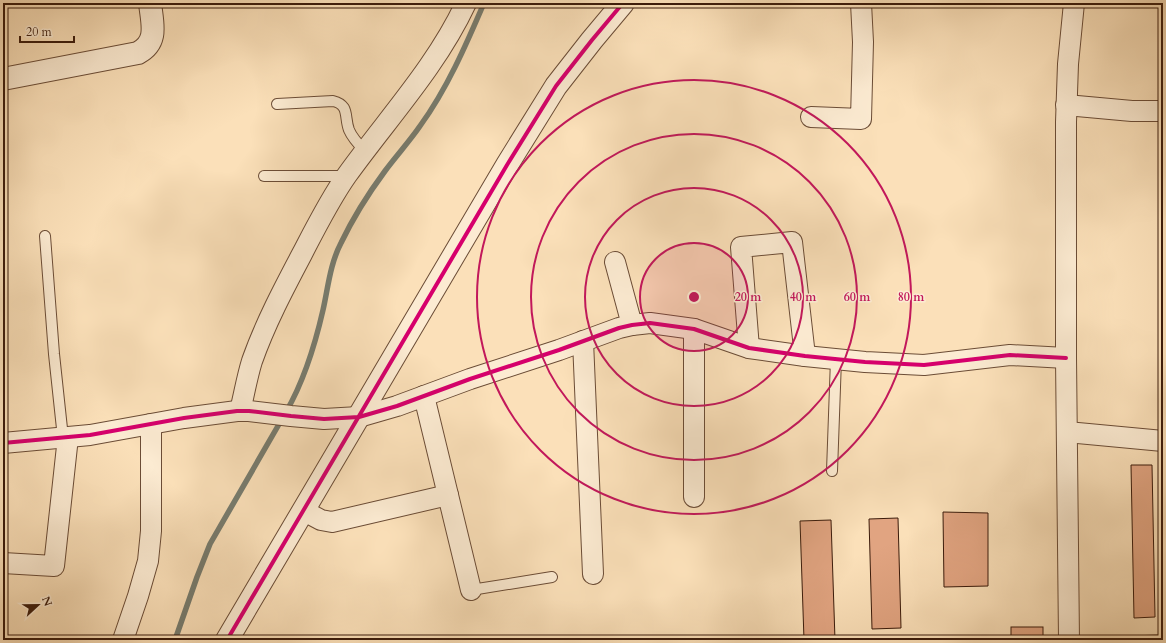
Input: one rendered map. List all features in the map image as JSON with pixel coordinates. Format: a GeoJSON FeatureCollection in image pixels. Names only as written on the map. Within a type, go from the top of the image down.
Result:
{"type":"FeatureCollection","features":[{"type":"Feature","properties":{"kind":"street"},"geometry":{"type":"LineString","coordinates":[[3,79],[138,53],[150,44],[153,31],[150,3]]}},
{"type":"Feature","properties":{"kind":"street"},"geometry":{"type":"LineString","coordinates":[[240,411],[252,362],[264,332],[310,237],[346,176],[442,48],[466,3]]}},
{"type":"Feature","properties":{"kind":"street"},"geometry":{"type":"LineString","coordinates":[[227,640],[544,103],[567,70],[623,3]]}},
{"type":"Feature","properties":{"kind":"street"},"geometry":{"type":"LineString","coordinates":[[810,117],[861,119],[863,42],[861,3]]}},
{"type":"Feature","properties":{"kind":"street"},"geometry":{"type":"LineString","coordinates":[[1069,640],[1066,358],[1066,105],[1074,3]]}},
{"type":"Feature","properties":{"kind":"street"},"geometry":{"type":"LineString","coordinates":[[1066,105],[1132,111],[1163,111]]}},
{"type":"Feature","properties":{"kind":"street"},"geometry":{"type":"LineString","coordinates":[[749,348],[741,247],[792,242],[805,356]]}},
{"type":"Feature","properties":{"kind":"street"},"geometry":{"type":"LineString","coordinates":[[615,262],[632,325]]}},
{"type":"Feature","properties":{"kind":"street"},"geometry":{"type":"LineString","coordinates":[[3,443],[90,435],[184,418],[240,411],[324,419],[359,417],[398,406],[619,328],[650,323],[694,328],[749,348],[805,356],[904,365],[924,365],[1010,355],[1066,358]]}},
{"type":"Feature","properties":{"kind":"street"},"geometry":{"type":"LineString","coordinates":[[694,328],[694,497]]}},
{"type":"Feature","properties":{"kind":"street"},"geometry":{"type":"LineString","coordinates":[[583,341],[593,574]]}},
{"type":"Feature","properties":{"kind":"street"},"geometry":{"type":"LineString","coordinates":[[424,396],[471,590]]}},
{"type":"Feature","properties":{"kind":"street"},"geometry":{"type":"LineString","coordinates":[[123,640],[148,561],[151,532],[151,424]]}},
{"type":"Feature","properties":{"kind":"street"},"geometry":{"type":"LineString","coordinates":[[1067,432],[1163,441]]}},
{"type":"Feature","properties":{"kind":"street"},"geometry":{"type":"LineString","coordinates":[[3,563],[54,566],[65,437]]}},
{"type":"Feature","properties":{"kind":"street"},"geometry":{"type":"LineString","coordinates":[[304,511],[321,520],[332,522],[448,495]]}},
{"type":"Feature","properties":{"kind":"lane"},"geometry":{"type":"LineString","coordinates":[[277,104],[333,101],[339,103],[344,107],[349,130],[365,151]]}},
{"type":"Feature","properties":{"kind":"lane"},"geometry":{"type":"LineString","coordinates":[[264,176],[346,176]]}},
{"type":"Feature","properties":{"kind":"lane"},"geometry":{"type":"LineString","coordinates":[[45,236],[54,354],[65,437]]}},
{"type":"Feature","properties":{"kind":"lane"},"geometry":{"type":"LineString","coordinates":[[832,471],[836,359]]}},
{"type":"Feature","properties":{"kind":"lane"},"geometry":{"type":"LineString","coordinates":[[471,590],[552,577]]}},
{"type":"Feature","properties":{"kind":"building"},"geometry":{"type":"Polygon","coordinates":[[[1131,465],[1152,465],[1155,617],[1134,618],[1131,465]]]}},
{"type":"Feature","properties":{"kind":"building"},"geometry":{"type":"Polygon","coordinates":[[[943,512],[988,513],[988,586],[944,587],[943,512]]]}},
{"type":"Feature","properties":{"kind":"building"},"geometry":{"type":"Polygon","coordinates":[[[898,518],[901,628],[872,629],[869,519],[898,518]]]}},
{"type":"Feature","properties":{"kind":"building"},"geometry":{"type":"Polygon","coordinates":[[[831,520],[835,640],[804,640],[800,521],[831,520]]]}},
{"type":"Feature","properties":{"kind":"building"},"geometry":{"type":"Polygon","coordinates":[[[1011,627],[1043,627],[1043,640],[1011,640],[1011,627]]]}},
{"type":"Feature","properties":{"kind":"building"},"geometry":{"type":"Polygon","coordinates":[[[1163,635],[1163,640],[1126,640],[1126,636],[1163,635]]]}},
{"type":"Feature","properties":{"kind":"waterway"},"geometry":{"type":"LineString","coordinates":[[286,412],[304,375],[313,349],[337,251],[356,215],[373,188],[389,165],[416,132],[439,97],[463,51],[484,3]]}},
{"type":"Feature","properties":{"kind":"waterway"},"geometry":{"type":"LineString","coordinates":[[175,640],[210,544],[282,419]]}},
{"type":"Feature","properties":{"kind":"cycle path"},"geometry":{"type":"LineString","coordinates":[[227,640],[507,165],[556,86],[623,3]]}},
{"type":"Feature","properties":{"kind":"cycle path"},"geometry":{"type":"LineString","coordinates":[[3,443],[90,435],[184,418],[237,411],[324,419],[359,417],[397,406],[470,379],[559,350],[619,328],[650,323],[694,329],[749,348],[805,356],[865,362],[924,365],[1010,355],[1066,358]]}}]}
